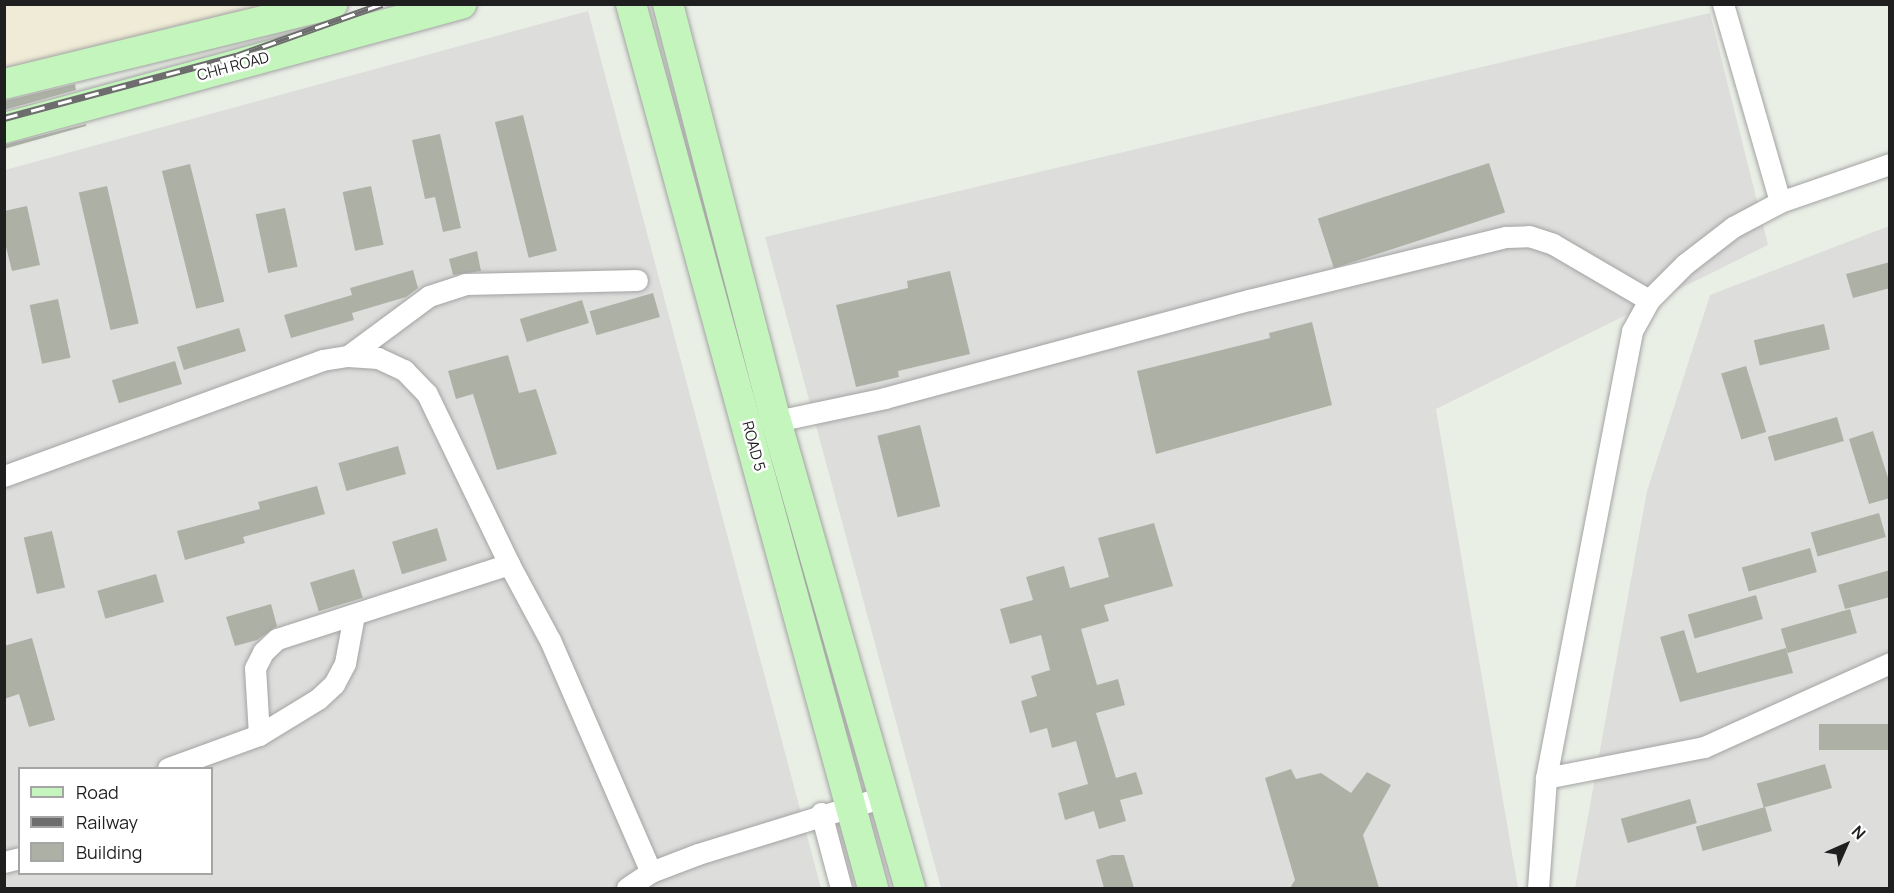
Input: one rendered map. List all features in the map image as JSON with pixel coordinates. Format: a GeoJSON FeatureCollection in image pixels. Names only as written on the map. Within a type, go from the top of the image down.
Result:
{"type":"FeatureCollection","features":[{"type":"Feature","properties":{"kind":"street"},"geometry":{"type":"LineString","coordinates":[[4,84],[332,4]]}},
{"type":"Feature","properties":{"kind":"street","name":"CHH ROAD"},"geometry":{"type":"LineString","coordinates":[[4,128],[461,4]]}},
{"type":"Feature","properties":{"kind":"street","name":"ROAD 5"},"geometry":{"type":"LineString","coordinates":[[631,4],[853,804],[873,888]]}},
{"type":"Feature","properties":{"kind":"street","name":"ROAD 5"},"geometry":{"type":"LineString","coordinates":[[668,4],[776,421],[910,888]]}},
{"type":"Feature","properties":{"kind":"street"},"geometry":{"type":"LineString","coordinates":[[1723,4],[1780,202]]}},
{"type":"Feature","properties":{"kind":"street"},"geometry":{"type":"LineString","coordinates":[[1538,888],[1546,778],[1630,342],[1649,300],[1685,264],[1733,227],[1780,202],[1890,164]]}},
{"type":"Feature","properties":{"kind":"street"},"geometry":{"type":"LineString","coordinates":[[776,421],[885,398],[1250,300],[1506,237],[1529,236],[1553,244],[1649,300]]}},
{"type":"Feature","properties":{"kind":"street"},"geometry":{"type":"LineString","coordinates":[[348,356],[429,296],[465,284],[637,280]]}},
{"type":"Feature","properties":{"kind":"street"},"geometry":{"type":"LineString","coordinates":[[4,476],[322,360],[348,356],[378,358],[395,366],[427,393],[509,564],[550,640],[651,872]]}},
{"type":"Feature","properties":{"kind":"street"},"geometry":{"type":"LineString","coordinates":[[259,735],[255,668],[263,652],[278,639],[509,564]]}},
{"type":"Feature","properties":{"kind":"street"},"geometry":{"type":"LineString","coordinates":[[171,767],[259,735],[318,699],[334,684],[345,663],[354,615]]}},
{"type":"Feature","properties":{"kind":"street"},"geometry":{"type":"LineString","coordinates":[[1546,778],[1704,747],[1890,663]]}},
{"type":"Feature","properties":{"kind":"street"},"geometry":{"type":"LineString","coordinates":[[627,888],[651,872],[821,813],[883,797]]}},
{"type":"Feature","properties":{"kind":"street"},"geometry":{"type":"LineString","coordinates":[[821,813],[841,888]]}},
{"type":"Feature","properties":{"kind":"shaded area"},"geometry":{"type":"Polygon","coordinates":[[[5,4],[317,5],[5,77],[5,4]]]}},
{"type":"Feature","properties":{"kind":"shaded area"},"geometry":{"type":"Polygon","coordinates":[[[588,11],[821,888],[5,888],[5,170],[588,11]]]}},
{"type":"Feature","properties":{"kind":"shaded area"},"geometry":{"type":"Polygon","coordinates":[[[1710,13],[1768,245],[1436,409],[1518,888],[941,888],[765,237],[1710,13]]]}},
{"type":"Feature","properties":{"kind":"shaded area"},"geometry":{"type":"Polygon","coordinates":[[[1889,226],[1889,888],[1575,888],[1647,491],[1710,295],[1889,226]]]}},
{"type":"Feature","properties":{"kind":"building"},"geometry":{"type":"Polygon","coordinates":[[[75,84],[76,90],[4,110],[4,101],[75,84]]]}},
{"type":"Feature","properties":{"kind":"building"},"geometry":{"type":"Polygon","coordinates":[[[523,115],[557,251],[529,258],[495,122],[523,115]]]}},
{"type":"Feature","properties":{"kind":"building"},"geometry":{"type":"Polygon","coordinates":[[[86,124],[86,126],[4,149],[4,145],[86,124]]]}},
{"type":"Feature","properties":{"kind":"building"},"geometry":{"type":"Polygon","coordinates":[[[440,134],[461,228],[443,232],[435,197],[425,199],[412,140],[440,134]]]}},
{"type":"Feature","properties":{"kind":"building"},"geometry":{"type":"Polygon","coordinates":[[[1489,163],[1505,212],[1334,268],[1318,219],[1489,163]]]}},
{"type":"Feature","properties":{"kind":"building"},"geometry":{"type":"Polygon","coordinates":[[[190,164],[224,302],[196,309],[162,171],[190,164]]]}},
{"type":"Feature","properties":{"kind":"building"},"geometry":{"type":"Polygon","coordinates":[[[107,186],[139,323],[110,330],[79,193],[107,186]]]}},
{"type":"Feature","properties":{"kind":"building"},"geometry":{"type":"Polygon","coordinates":[[[371,186],[383,245],[355,251],[343,192],[371,186]]]}},
{"type":"Feature","properties":{"kind":"building"},"geometry":{"type":"Polygon","coordinates":[[[27,206],[40,265],[12,271],[4,239],[4,211],[27,206]]]}},
{"type":"Feature","properties":{"kind":"building"},"geometry":{"type":"Polygon","coordinates":[[[285,208],[297,267],[268,273],[256,214],[285,208]]]}},
{"type":"Feature","properties":{"kind":"building"},"geometry":{"type":"Polygon","coordinates":[[[477,251],[481,271],[453,275],[449,259],[477,251]]]}},
{"type":"Feature","properties":{"kind":"building"},"geometry":{"type":"Polygon","coordinates":[[[1890,262],[1890,288],[1853,298],[1846,274],[1890,262]]]}},
{"type":"Feature","properties":{"kind":"building"},"geometry":{"type":"Polygon","coordinates":[[[413,270],[418,288],[406,297],[352,313],[354,320],[291,338],[284,315],[352,295],[350,288],[413,270]]]}},
{"type":"Feature","properties":{"kind":"building"},"geometry":{"type":"Polygon","coordinates":[[[950,271],[970,354],[898,371],[899,377],[856,387],[836,305],[908,288],[907,281],[950,271]]]}},
{"type":"Feature","properties":{"kind":"building"},"geometry":{"type":"Polygon","coordinates":[[[653,293],[660,317],[596,335],[590,311],[653,293]]]}},
{"type":"Feature","properties":{"kind":"building"},"geometry":{"type":"Polygon","coordinates":[[[58,299],[70,358],[42,364],[30,305],[58,299]]]}},
{"type":"Feature","properties":{"kind":"building"},"geometry":{"type":"Polygon","coordinates":[[[582,300],[589,323],[527,342],[520,319],[582,300]]]}},
{"type":"Feature","properties":{"kind":"building"},"geometry":{"type":"Polygon","coordinates":[[[1312,322],[1332,405],[1156,454],[1137,371],[1270,338],[1269,333],[1312,322]]]}},
{"type":"Feature","properties":{"kind":"building"},"geometry":{"type":"Polygon","coordinates":[[[1824,324],[1830,349],[1760,366],[1754,340],[1824,324]]]}},
{"type":"Feature","properties":{"kind":"building"},"geometry":{"type":"Polygon","coordinates":[[[239,328],[246,351],[184,370],[177,347],[239,328]]]}},
{"type":"Feature","properties":{"kind":"building"},"geometry":{"type":"Polygon","coordinates":[[[508,355],[519,393],[536,389],[557,454],[497,470],[473,394],[456,399],[448,371],[508,355]]]}},
{"type":"Feature","properties":{"kind":"building"},"geometry":{"type":"Polygon","coordinates":[[[175,361],[182,384],[119,403],[112,380],[175,361]]]}},
{"type":"Feature","properties":{"kind":"building"},"geometry":{"type":"Polygon","coordinates":[[[1746,366],[1766,432],[1741,440],[1721,374],[1746,366]]]}},
{"type":"Feature","properties":{"kind":"building"},"geometry":{"type":"Polygon","coordinates":[[[1837,417],[1844,441],[1775,461],[1768,437],[1837,417]]]}},
{"type":"Feature","properties":{"kind":"building"},"geometry":{"type":"Polygon","coordinates":[[[920,425],[940,507],[898,517],[877,436],[920,425]]]}},
{"type":"Feature","properties":{"kind":"building"},"geometry":{"type":"Polygon","coordinates":[[[1873,431],[1890,484],[1890,498],[1869,504],[1849,439],[1873,431]]]}},
{"type":"Feature","properties":{"kind":"building"},"geometry":{"type":"Polygon","coordinates":[[[398,446],[406,474],[346,491],[338,463],[398,446]]]}},
{"type":"Feature","properties":{"kind":"building"},"geometry":{"type":"Polygon","coordinates":[[[317,486],[325,514],[243,537],[245,543],[185,560],[177,531],[260,509],[258,502],[317,486]]]}},
{"type":"Feature","properties":{"kind":"building"},"geometry":{"type":"Polygon","coordinates":[[[1879,513],[1886,537],[1818,557],[1811,533],[1879,513]]]}},
{"type":"Feature","properties":{"kind":"building"},"geometry":{"type":"Polygon","coordinates":[[[1154,523],[1173,586],[1104,605],[1109,621],[1081,629],[1097,685],[1118,679],[1125,705],[1096,713],[1116,778],[1136,772],[1143,794],[1120,800],[1126,821],[1099,829],[1094,811],[1065,820],[1058,793],[1088,784],[1076,741],[1052,748],[1047,728],[1030,733],[1021,701],[1037,696],[1031,676],[1050,670],[1041,635],[1010,644],[1000,609],[1033,600],[1026,577],[1064,566],[1070,588],[1109,577],[1098,538],[1154,523]]]}},
{"type":"Feature","properties":{"kind":"building"},"geometry":{"type":"Polygon","coordinates":[[[437,528],[447,561],[402,574],[392,542],[437,528]]]}},
{"type":"Feature","properties":{"kind":"building"},"geometry":{"type":"Polygon","coordinates":[[[52,531],[65,588],[37,594],[24,538],[52,531]]]}},
{"type":"Feature","properties":{"kind":"building"},"geometry":{"type":"Polygon","coordinates":[[[1810,548],[1817,572],[1749,592],[1742,568],[1810,548]]]}},
{"type":"Feature","properties":{"kind":"building"},"geometry":{"type":"Polygon","coordinates":[[[354,569],[363,598],[319,611],[310,582],[354,569]]]}},
{"type":"Feature","properties":{"kind":"building"},"geometry":{"type":"Polygon","coordinates":[[[1890,570],[1890,597],[1845,609],[1838,585],[1890,570]]]}},
{"type":"Feature","properties":{"kind":"building"},"geometry":{"type":"Polygon","coordinates":[[[156,574],[164,602],[105,619],[97,591],[156,574]]]}},
{"type":"Feature","properties":{"kind":"building"},"geometry":{"type":"Polygon","coordinates":[[[1756,595],[1763,619],[1695,639],[1688,615],[1756,595]]]}},
{"type":"Feature","properties":{"kind":"building"},"geometry":{"type":"Polygon","coordinates":[[[271,604],[277,626],[257,640],[235,646],[226,617],[271,604]]]}},
{"type":"Feature","properties":{"kind":"building"},"geometry":{"type":"Polygon","coordinates":[[[1850,609],[1857,633],[1788,653],[1781,629],[1850,609]]]}},
{"type":"Feature","properties":{"kind":"building"},"geometry":{"type":"Polygon","coordinates":[[[1684,630],[1697,673],[1786,648],[1793,673],[1680,702],[1660,637],[1684,630]]]}},
{"type":"Feature","properties":{"kind":"building"},"geometry":{"type":"Polygon","coordinates":[[[32,638],[55,720],[29,727],[19,694],[4,699],[4,646],[32,638]]]}},
{"type":"Feature","properties":{"kind":"building"},"geometry":{"type":"Polygon","coordinates":[[[1819,724],[1890,724],[1890,750],[1819,750],[1819,724]]]}},
{"type":"Feature","properties":{"kind":"building"},"geometry":{"type":"Polygon","coordinates":[[[1825,764],[1832,788],[1764,808],[1757,784],[1825,764]]]}},
{"type":"Feature","properties":{"kind":"building"},"geometry":{"type":"Polygon","coordinates":[[[1291,769],[1296,779],[1321,773],[1351,793],[1367,772],[1391,785],[1363,835],[1379,888],[1290,888],[1295,880],[1265,778],[1291,769]]]}},
{"type":"Feature","properties":{"kind":"building"},"geometry":{"type":"Polygon","coordinates":[[[1690,799],[1697,823],[1628,843],[1621,819],[1690,799]]]}},
{"type":"Feature","properties":{"kind":"building"},"geometry":{"type":"Polygon","coordinates":[[[1765,807],[1772,831],[1703,851],[1696,827],[1765,807]]]}},
{"type":"Feature","properties":{"kind":"building"},"geometry":{"type":"Polygon","coordinates":[[[1112,855],[1124,855],[1134,888],[1104,888],[1096,860],[1112,855]]]}},
{"type":"Feature","properties":{"kind":"railway"},"geometry":{"type":"LineString","coordinates":[[4,118],[236,56],[382,4]]}}]}
